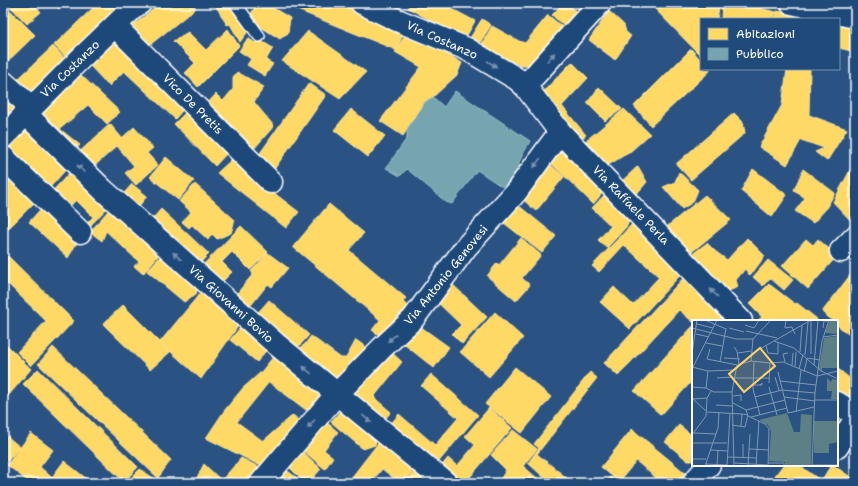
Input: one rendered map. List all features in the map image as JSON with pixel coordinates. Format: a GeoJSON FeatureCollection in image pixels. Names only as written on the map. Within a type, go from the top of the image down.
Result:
{"type":"FeatureCollection","features":[{"type":"Feature","properties":{"kind":"street","name":"Via Costanzo"},"geometry":{"type":"LineString","coordinates":[[362,3],[397,20],[467,49],[517,79],[525,86]]}},
{"type":"Feature","properties":{"kind":"street"},"geometry":{"type":"LineString","coordinates":[[525,86],[600,3]]}},
{"type":"Feature","properties":{"kind":"street"},"geometry":{"type":"LineString","coordinates":[[792,3],[855,17]]}},
{"type":"Feature","properties":{"kind":"street","name":"Via Costanzo"},"geometry":{"type":"LineString","coordinates":[[3,137],[28,110],[115,26],[135,4]]}},
{"type":"Feature","properties":{"kind":"street","name":"Vico De Pretis"},"geometry":{"type":"LineString","coordinates":[[115,26],[271,182]]}},
{"type":"Feature","properties":{"kind":"street","name":"Via Giovanni Bovio"},"geometry":{"type":"LineString","coordinates":[[3,82],[102,189],[276,344],[336,395],[446,483]]}},
{"type":"Feature","properties":{"kind":"street","name":"Via Raffaele Perla"},"geometry":{"type":"LineString","coordinates":[[525,86],[560,132],[740,320]]}},
{"type":"Feature","properties":{"kind":"street","name":"Via Antonio Genovesi"},"geometry":{"type":"LineString","coordinates":[[261,483],[336,395],[413,319],[466,247],[516,192],[560,132]]}},
{"type":"Feature","properties":{"kind":"street"},"geometry":{"type":"LineString","coordinates":[[3,157],[80,232]]}},
{"type":"Feature","properties":{"kind":"street"},"geometry":{"type":"LineString","coordinates":[[838,404],[855,414]]}},
{"type":"Feature","properties":{"kind":"street"},"geometry":{"type":"LineString","coordinates":[[838,446],[855,420]]}},
{"type":"Feature","properties":{"kind":"street"},"geometry":{"type":"LineString","coordinates":[[693,483],[708,466]]}},
{"type":"Feature","properties":{"kind":"lane"},"geometry":{"type":"LineString","coordinates":[[235,3],[260,36]]}},
{"type":"Feature","properties":{"kind":"building: Abitazioni"},"geometry":{"type":"Polygon","coordinates":[[[7,3],[33,3],[41,12],[27,24],[7,3]]]}},
{"type":"Feature","properties":{"kind":"building: Abitazioni"},"geometry":{"type":"Polygon","coordinates":[[[54,3],[65,3],[59,9],[54,3]]]}},
{"type":"Feature","properties":{"kind":"building: Abitazioni"},"geometry":{"type":"Polygon","coordinates":[[[98,3],[119,3],[125,10],[70,62],[54,45],[98,3]]]}},
{"type":"Feature","properties":{"kind":"building: Abitazioni"},"geometry":{"type":"Polygon","coordinates":[[[161,3],[192,3],[196,8],[146,48],[130,28],[161,3]]]}},
{"type":"Feature","properties":{"kind":"building: Abitazioni"},"geometry":{"type":"Polygon","coordinates":[[[214,3],[234,3],[249,30],[240,42],[230,24],[227,25],[214,3]]]}},
{"type":"Feature","properties":{"kind":"building: Abitazioni"},"geometry":{"type":"Polygon","coordinates":[[[262,3],[265,3],[290,18],[288,33],[280,39],[248,19],[255,7],[260,8],[262,3]]]}},
{"type":"Feature","properties":{"kind":"building: Abitazioni"},"geometry":{"type":"Polygon","coordinates":[[[280,3],[338,3],[405,30],[396,50],[280,3]]]}},
{"type":"Feature","properties":{"kind":"building: Abitazioni"},"geometry":{"type":"Polygon","coordinates":[[[411,3],[441,3],[475,21],[465,39],[408,8],[411,3]]]}},
{"type":"Feature","properties":{"kind":"building: Abitazioni"},"geometry":{"type":"Polygon","coordinates":[[[563,3],[567,3],[581,16],[568,30],[552,15],[563,3]]]}},
{"type":"Feature","properties":{"kind":"building: Abitazioni"},"geometry":{"type":"Polygon","coordinates":[[[649,3],[720,3],[717,18],[700,18],[700,55],[649,3]]]}},
{"type":"Feature","properties":{"kind":"building: Abitazioni"},"geometry":{"type":"Polygon","coordinates":[[[722,3],[739,3],[776,12],[773,18],[721,18],[722,3]]]}},
{"type":"Feature","properties":{"kind":"building: Abitazioni"},"geometry":{"type":"Polygon","coordinates":[[[6,6],[35,35],[3,66],[3,44],[7,40],[3,35],[3,9],[6,6]]]}},
{"type":"Feature","properties":{"kind":"building: Abitazioni"},"geometry":{"type":"Polygon","coordinates":[[[609,11],[624,25],[626,32],[631,36],[615,60],[589,40],[609,11]]]}},
{"type":"Feature","properties":{"kind":"building: Abitazioni"},"geometry":{"type":"Polygon","coordinates":[[[777,11],[802,15],[801,18],[775,18],[777,11]]]}},
{"type":"Feature","properties":{"kind":"building: Abitazioni"},"geometry":{"type":"Polygon","coordinates":[[[548,15],[566,30],[537,65],[520,65],[480,47],[492,26],[525,43],[548,15]]]}},
{"type":"Feature","properties":{"kind":"building: Abitazioni"},"geometry":{"type":"Polygon","coordinates":[[[482,19],[491,25],[478,46],[468,41],[482,19]]]}},
{"type":"Feature","properties":{"kind":"building: Abitazioni"},"geometry":{"type":"Polygon","coordinates":[[[840,24],[855,27],[855,52],[840,48],[840,24]]]}},
{"type":"Feature","properties":{"kind":"building: Abitazioni"},"geometry":{"type":"Polygon","coordinates":[[[228,29],[239,46],[198,87],[185,73],[195,63],[173,41],[188,32],[206,50],[228,29]]]}},
{"type":"Feature","properties":{"kind":"building: Abitazioni"},"geometry":{"type":"Polygon","coordinates":[[[408,30],[462,63],[457,75],[433,97],[425,102],[403,136],[380,121],[421,67],[395,52],[408,30]]]}},
{"type":"Feature","properties":{"kind":"building: Abitazioni"},"geometry":{"type":"Polygon","coordinates":[[[308,31],[366,72],[340,99],[282,61],[308,31]]]}},
{"type":"Feature","properties":{"kind":"building: Abitazioni"},"geometry":{"type":"Polygon","coordinates":[[[118,36],[187,105],[175,119],[124,71],[109,86],[90,66],[118,36]]]}},
{"type":"Feature","properties":{"kind":"building: Abitazioni"},"geometry":{"type":"Polygon","coordinates":[[[248,38],[255,43],[258,39],[273,48],[266,60],[273,64],[265,76],[247,65],[251,59],[239,51],[248,38]]]}},
{"type":"Feature","properties":{"kind":"building: Abitazioni"},"geometry":{"type":"Polygon","coordinates":[[[53,46],[70,64],[34,98],[17,80],[53,46]]]}},
{"type":"Feature","properties":{"kind":"building: Abitazioni"},"geometry":{"type":"Polygon","coordinates":[[[691,49],[700,59],[700,70],[711,70],[651,126],[634,106],[691,49]]]}},
{"type":"Feature","properties":{"kind":"building: Abitazioni"},"geometry":{"type":"Polygon","coordinates":[[[572,62],[588,78],[562,106],[586,135],[579,141],[539,96],[572,62]]]}},
{"type":"Feature","properties":{"kind":"building: Abitazioni"},"geometry":{"type":"Polygon","coordinates":[[[787,70],[810,70],[809,115],[847,129],[827,161],[815,152],[824,148],[801,140],[787,165],[759,147],[782,105],[787,70]]]}},
{"type":"Feature","properties":{"kind":"building: Abitazioni"},"geometry":{"type":"Polygon","coordinates":[[[237,72],[264,87],[254,102],[274,126],[253,150],[205,106],[216,94],[223,101],[233,89],[233,77],[237,72]]]}},
{"type":"Feature","properties":{"kind":"building: Abitazioni"},"geometry":{"type":"Polygon","coordinates":[[[81,75],[120,112],[107,124],[88,105],[60,129],[80,145],[75,151],[39,116],[81,75]]]}},
{"type":"Feature","properties":{"kind":"building: Abitazioni"},"geometry":{"type":"Polygon","coordinates":[[[309,83],[326,95],[273,171],[256,159],[309,83]]]}},
{"type":"Feature","properties":{"kind":"building: Abitazioni"},"geometry":{"type":"Polygon","coordinates":[[[599,87],[622,109],[605,121],[587,103],[599,87]]]}},
{"type":"Feature","properties":{"kind":"building: Abitazioni"},"geometry":{"type":"Polygon","coordinates":[[[3,89],[21,108],[3,125],[3,89]]]}},
{"type":"Feature","properties":{"kind":"building: Abitazioni"},"geometry":{"type":"Polygon","coordinates":[[[189,109],[230,150],[215,166],[174,124],[189,109]]]}},
{"type":"Feature","properties":{"kind":"building: Abitazioni"},"geometry":{"type":"Polygon","coordinates":[[[351,109],[385,136],[368,157],[334,130],[351,109]]]}},
{"type":"Feature","properties":{"kind":"building: Abitazioni"},"geometry":{"type":"Polygon","coordinates":[[[624,109],[650,134],[631,151],[607,166],[583,143],[624,109]]]}},
{"type":"Feature","properties":{"kind":"building: Abitazioni"},"geometry":{"type":"Polygon","coordinates":[[[734,113],[743,122],[745,133],[691,180],[676,164],[734,113]]]}},
{"type":"Feature","properties":{"kind":"building: Abitazioni"},"geometry":{"type":"Polygon","coordinates":[[[25,124],[69,166],[46,192],[3,152],[25,124]]]}},
{"type":"Feature","properties":{"kind":"building: Abitazioni"},"geometry":{"type":"Polygon","coordinates":[[[110,124],[122,138],[134,127],[153,148],[147,153],[158,165],[136,185],[125,173],[134,166],[117,146],[90,170],[76,155],[110,124]]]}},
{"type":"Feature","properties":{"kind":"building: Abitazioni"},"geometry":{"type":"Polygon","coordinates":[[[564,147],[607,188],[593,204],[550,162],[564,147]]]}},
{"type":"Feature","properties":{"kind":"building: Abitazioni"},"geometry":{"type":"Polygon","coordinates":[[[166,157],[194,181],[178,200],[150,177],[166,157]]]}},
{"type":"Feature","properties":{"kind":"building: Abitazioni"},"geometry":{"type":"Polygon","coordinates":[[[231,160],[299,212],[286,228],[217,173],[231,160]]]}},
{"type":"Feature","properties":{"kind":"building: Abitazioni"},"geometry":{"type":"Polygon","coordinates":[[[855,161],[855,225],[833,202],[855,161]]]}},
{"type":"Feature","properties":{"kind":"building: Abitazioni"},"geometry":{"type":"Polygon","coordinates":[[[549,163],[564,177],[536,211],[520,197],[549,163]]]}},
{"type":"Feature","properties":{"kind":"building: Abitazioni"},"geometry":{"type":"Polygon","coordinates":[[[3,166],[39,198],[3,234],[3,166]]]}},
{"type":"Feature","properties":{"kind":"building: Abitazioni"},"geometry":{"type":"Polygon","coordinates":[[[638,166],[647,182],[634,197],[620,183],[638,166]]]}},
{"type":"Feature","properties":{"kind":"building: Abitazioni"},"geometry":{"type":"Polygon","coordinates":[[[753,169],[787,195],[772,217],[741,191],[753,169]]]}},
{"type":"Feature","properties":{"kind":"building: Abitazioni"},"geometry":{"type":"Polygon","coordinates":[[[803,169],[835,193],[825,210],[813,223],[795,211],[805,198],[794,190],[803,169]]]}},
{"type":"Feature","properties":{"kind":"building: Abitazioni"},"geometry":{"type":"Polygon","coordinates":[[[71,171],[110,205],[89,227],[86,224],[93,217],[76,200],[64,213],[47,197],[71,171]]]}},
{"type":"Feature","properties":{"kind":"building: Abitazioni"},"geometry":{"type":"Polygon","coordinates":[[[679,172],[698,190],[693,202],[682,209],[663,187],[675,182],[679,172]]]}},
{"type":"Feature","properties":{"kind":"building: Abitazioni"},"geometry":{"type":"Polygon","coordinates":[[[132,184],[147,196],[136,210],[120,198],[132,184]]]}},
{"type":"Feature","properties":{"kind":"building: Abitazioni"},"geometry":{"type":"Polygon","coordinates":[[[195,184],[235,220],[231,233],[217,239],[212,234],[208,240],[192,225],[189,228],[182,222],[191,212],[179,201],[195,184]]]}},
{"type":"Feature","properties":{"kind":"building: Abitazioni"},"geometry":{"type":"Polygon","coordinates":[[[609,190],[632,214],[627,226],[607,248],[598,240],[611,226],[592,208],[609,190]]]}},
{"type":"Feature","properties":{"kind":"building: Abitazioni"},"geometry":{"type":"Polygon","coordinates":[[[705,195],[731,220],[688,255],[664,229],[705,195]]]}},
{"type":"Feature","properties":{"kind":"building: Abitazioni"},"geometry":{"type":"Polygon","coordinates":[[[46,203],[79,239],[68,258],[29,222],[46,203]]]}},
{"type":"Feature","properties":{"kind":"building: Abitazioni"},"geometry":{"type":"Polygon","coordinates":[[[329,204],[364,233],[349,250],[406,298],[403,302],[409,307],[396,322],[394,320],[380,336],[372,330],[380,320],[293,247],[329,204]]]}},
{"type":"Feature","properties":{"kind":"building: Abitazioni"},"geometry":{"type":"Polygon","coordinates":[[[518,205],[556,236],[542,253],[504,223],[518,205]]]}},
{"type":"Feature","properties":{"kind":"building: Abitazioni"},"geometry":{"type":"Polygon","coordinates":[[[112,206],[163,250],[143,274],[134,266],[139,262],[106,231],[102,241],[90,232],[112,206]]]}},
{"type":"Feature","properties":{"kind":"building: Abitazioni"},"geometry":{"type":"Polygon","coordinates":[[[161,209],[209,254],[197,266],[148,224],[161,209]]]}},
{"type":"Feature","properties":{"kind":"building: Abitazioni"},"geometry":{"type":"Polygon","coordinates":[[[636,220],[685,270],[630,329],[600,302],[614,287],[633,305],[659,277],[624,245],[599,272],[592,266],[636,220]]]}},
{"type":"Feature","properties":{"kind":"building: Abitazioni"},"geometry":{"type":"Polygon","coordinates":[[[241,226],[268,252],[250,270],[232,252],[222,262],[232,272],[217,287],[199,269],[241,226]]]}},
{"type":"Feature","properties":{"kind":"building: Abitazioni"},"geometry":{"type":"Polygon","coordinates":[[[521,238],[541,255],[522,278],[530,285],[516,301],[487,276],[497,263],[499,265],[521,238]]]}},
{"type":"Feature","properties":{"kind":"building: Abitazioni"},"geometry":{"type":"Polygon","coordinates":[[[747,238],[765,256],[750,276],[745,269],[736,280],[738,287],[722,294],[687,258],[707,243],[727,260],[747,238]]]}},
{"type":"Feature","properties":{"kind":"building: Abitazioni"},"geometry":{"type":"Polygon","coordinates":[[[806,239],[813,245],[818,239],[837,256],[808,289],[782,266],[806,239]]]}},
{"type":"Feature","properties":{"kind":"building: Abitazioni"},"geometry":{"type":"Polygon","coordinates":[[[165,251],[200,281],[196,294],[184,302],[147,271],[165,251]]]}},
{"type":"Feature","properties":{"kind":"building: Abitazioni"},"geometry":{"type":"Polygon","coordinates":[[[268,253],[288,268],[272,287],[268,284],[248,309],[234,297],[253,274],[251,271],[268,253]]]}},
{"type":"Feature","properties":{"kind":"building: Abitazioni"},"geometry":{"type":"Polygon","coordinates":[[[8,256],[74,321],[31,366],[17,352],[46,321],[8,284],[3,289],[3,261],[8,256]]]}},
{"type":"Feature","properties":{"kind":"building: Abitazioni"},"geometry":{"type":"Polygon","coordinates":[[[768,260],[793,280],[784,290],[770,278],[763,286],[753,277],[768,260]]]}},
{"type":"Feature","properties":{"kind":"building: Abitazioni"},"geometry":{"type":"Polygon","coordinates":[[[688,273],[735,320],[692,321],[679,310],[618,376],[604,363],[688,273]]]}},
{"type":"Feature","properties":{"kind":"building: Abitazioni"},"geometry":{"type":"Polygon","coordinates":[[[851,274],[855,278],[855,336],[853,338],[838,326],[838,320],[832,320],[822,312],[851,274]]]}},
{"type":"Feature","properties":{"kind":"building: Abitazioni"},"geometry":{"type":"Polygon","coordinates":[[[450,282],[487,317],[462,344],[452,334],[461,325],[434,299],[450,282]]]}},
{"type":"Feature","properties":{"kind":"building: Abitazioni"},"geometry":{"type":"Polygon","coordinates":[[[769,284],[817,319],[758,320],[762,317],[749,304],[769,284]]]}},
{"type":"Feature","properties":{"kind":"building: Abitazioni"},"geometry":{"type":"Polygon","coordinates":[[[206,286],[241,322],[201,379],[160,342],[206,286]]]}},
{"type":"Feature","properties":{"kind":"building: Abitazioni"},"geometry":{"type":"Polygon","coordinates":[[[269,300],[309,335],[294,352],[254,317],[269,300]]]}},
{"type":"Feature","properties":{"kind":"building: Abitazioni"},"geometry":{"type":"Polygon","coordinates":[[[123,305],[170,352],[150,370],[103,324],[123,305]]]}},
{"type":"Feature","properties":{"kind":"building: Abitazioni"},"geometry":{"type":"Polygon","coordinates":[[[495,312],[523,338],[489,377],[460,352],[495,312]]]}},
{"type":"Feature","properties":{"kind":"building: Abitazioni"},"geometry":{"type":"Polygon","coordinates":[[[245,322],[272,343],[257,362],[230,340],[245,322]]]}},
{"type":"Feature","properties":{"kind":"building: Abitazioni"},"geometry":{"type":"Polygon","coordinates":[[[417,324],[449,347],[434,368],[400,341],[417,324]]]}},
{"type":"Feature","properties":{"kind":"building: Abitazioni"},"geometry":{"type":"Polygon","coordinates":[[[692,327],[692,381],[661,415],[634,391],[692,327]]]}},
{"type":"Feature","properties":{"kind":"building: Abitazioni"},"geometry":{"type":"Polygon","coordinates":[[[311,336],[341,358],[346,358],[356,340],[369,349],[347,379],[327,376],[296,351],[305,344],[311,336]]]}},
{"type":"Feature","properties":{"kind":"building: Abitazioni"},"geometry":{"type":"Polygon","coordinates":[[[3,341],[31,369],[3,402],[3,341]]]}},
{"type":"Feature","properties":{"kind":"building: Abitazioni"},"geometry":{"type":"Polygon","coordinates":[[[53,347],[171,460],[158,478],[38,364],[53,347]]]}},
{"type":"Feature","properties":{"kind":"building: Abitazioni"},"geometry":{"type":"Polygon","coordinates":[[[386,347],[402,362],[374,397],[391,412],[385,419],[353,394],[351,384],[386,347]]]}},
{"type":"Feature","properties":{"kind":"building: Abitazioni"},"geometry":{"type":"Polygon","coordinates":[[[278,351],[332,394],[314,416],[269,382],[237,422],[263,441],[293,415],[302,423],[271,452],[261,466],[206,438],[224,411],[243,388],[261,372],[278,351]]]}},
{"type":"Feature","properties":{"kind":"building: Abitazioni"},"geometry":{"type":"Polygon","coordinates":[[[515,367],[551,397],[522,433],[485,404],[515,367]]]}},
{"type":"Feature","properties":{"kind":"building: Abitazioni"},"geometry":{"type":"Polygon","coordinates":[[[38,369],[138,467],[124,482],[23,384],[38,369]]]}},
{"type":"Feature","properties":{"kind":"building: Abitazioni"},"geometry":{"type":"Polygon","coordinates":[[[838,369],[853,381],[855,379],[855,407],[838,394],[838,369]]]}},
{"type":"Feature","properties":{"kind":"building: Abitazioni"},"geometry":{"type":"Polygon","coordinates":[[[590,372],[597,378],[537,454],[573,483],[550,483],[528,463],[539,448],[534,444],[590,372]]]}},
{"type":"Feature","properties":{"kind":"building: Abitazioni"},"geometry":{"type":"Polygon","coordinates":[[[431,374],[478,415],[436,465],[390,425],[399,414],[435,445],[458,418],[421,386],[431,374]]]}},
{"type":"Feature","properties":{"kind":"building: Abitazioni"},"geometry":{"type":"Polygon","coordinates":[[[344,406],[378,434],[375,445],[363,449],[331,422],[344,406]]]}},
{"type":"Feature","properties":{"kind":"building: Abitazioni"},"geometry":{"type":"Polygon","coordinates":[[[489,408],[512,428],[465,483],[456,483],[439,469],[448,458],[457,466],[475,445],[465,436],[489,408]]]}},
{"type":"Feature","properties":{"kind":"building: Abitazioni"},"geometry":{"type":"Polygon","coordinates":[[[324,420],[338,432],[324,450],[333,457],[325,469],[299,447],[324,420]]]}},
{"type":"Feature","properties":{"kind":"building: Abitazioni"},"geometry":{"type":"Polygon","coordinates":[[[679,425],[692,435],[692,461],[688,461],[665,442],[679,425]]]}},
{"type":"Feature","properties":{"kind":"building: Abitazioni"},"geometry":{"type":"Polygon","coordinates":[[[632,429],[689,476],[683,483],[662,483],[636,461],[619,482],[601,467],[632,429]]]}},
{"type":"Feature","properties":{"kind":"building: Abitazioni"},"geometry":{"type":"Polygon","coordinates":[[[513,430],[537,449],[523,466],[543,483],[498,483],[506,470],[491,455],[513,430]]]}},
{"type":"Feature","properties":{"kind":"building: Abitazioni"},"geometry":{"type":"Polygon","coordinates":[[[3,433],[20,447],[5,464],[3,462],[3,433]]]}},
{"type":"Feature","properties":{"kind":"building: Abitazioni"},"geometry":{"type":"Polygon","coordinates":[[[31,433],[53,450],[40,467],[58,483],[30,483],[7,465],[31,433]]]}},
{"type":"Feature","properties":{"kind":"building: Abitazioni"},"geometry":{"type":"Polygon","coordinates":[[[382,438],[418,465],[404,483],[400,483],[382,469],[371,483],[348,482],[382,438]]]}},
{"type":"Feature","properties":{"kind":"building: Abitazioni"},"geometry":{"type":"Polygon","coordinates":[[[299,448],[321,469],[312,479],[303,481],[285,463],[299,448]]]}},
{"type":"Feature","properties":{"kind":"building: Abitazioni"},"geometry":{"type":"Polygon","coordinates":[[[241,458],[259,467],[247,483],[226,483],[222,480],[241,458]]]}},
{"type":"Feature","properties":{"kind":"building: Abitazioni"},"geometry":{"type":"Polygon","coordinates":[[[64,461],[92,483],[59,483],[52,477],[64,461]]]}},
{"type":"Feature","properties":{"kind":"building: Abitazioni"},"geometry":{"type":"Polygon","coordinates":[[[204,464],[224,483],[194,483],[204,464]]]}},
{"type":"Feature","properties":{"kind":"building: Abitazioni"},"geometry":{"type":"Polygon","coordinates":[[[419,466],[441,483],[405,483],[419,466]]]}},
{"type":"Feature","properties":{"kind":"building: Abitazioni"},"geometry":{"type":"Polygon","coordinates":[[[782,466],[800,466],[820,480],[818,483],[783,483],[774,477],[782,466]]]}},
{"type":"Feature","properties":{"kind":"building: Abitazioni"},"geometry":{"type":"Polygon","coordinates":[[[830,466],[834,466],[855,480],[855,483],[820,483],[830,466]]]}},
{"type":"Feature","properties":{"kind":"building: Abitazioni"},"geometry":{"type":"Polygon","coordinates":[[[282,467],[296,477],[301,483],[285,483],[275,474],[282,467]]]}},
{"type":"Feature","properties":{"kind":"building: Abitazioni"},"geometry":{"type":"Polygon","coordinates":[[[140,469],[161,483],[126,483],[140,469]]]}},
{"type":"Feature","properties":{"kind":"building: Abitazioni"},"geometry":{"type":"Polygon","coordinates":[[[610,477],[617,483],[606,483],[610,477]]]}},
{"type":"Feature","properties":{"kind":"building: Pubblico"},"geometry":{"type":"Polygon","coordinates":[[[455,91],[530,141],[518,164],[523,167],[507,190],[477,170],[452,204],[446,202],[407,169],[400,176],[386,168],[407,138],[407,129],[425,102],[433,97],[444,107],[455,91]]]}}]}
